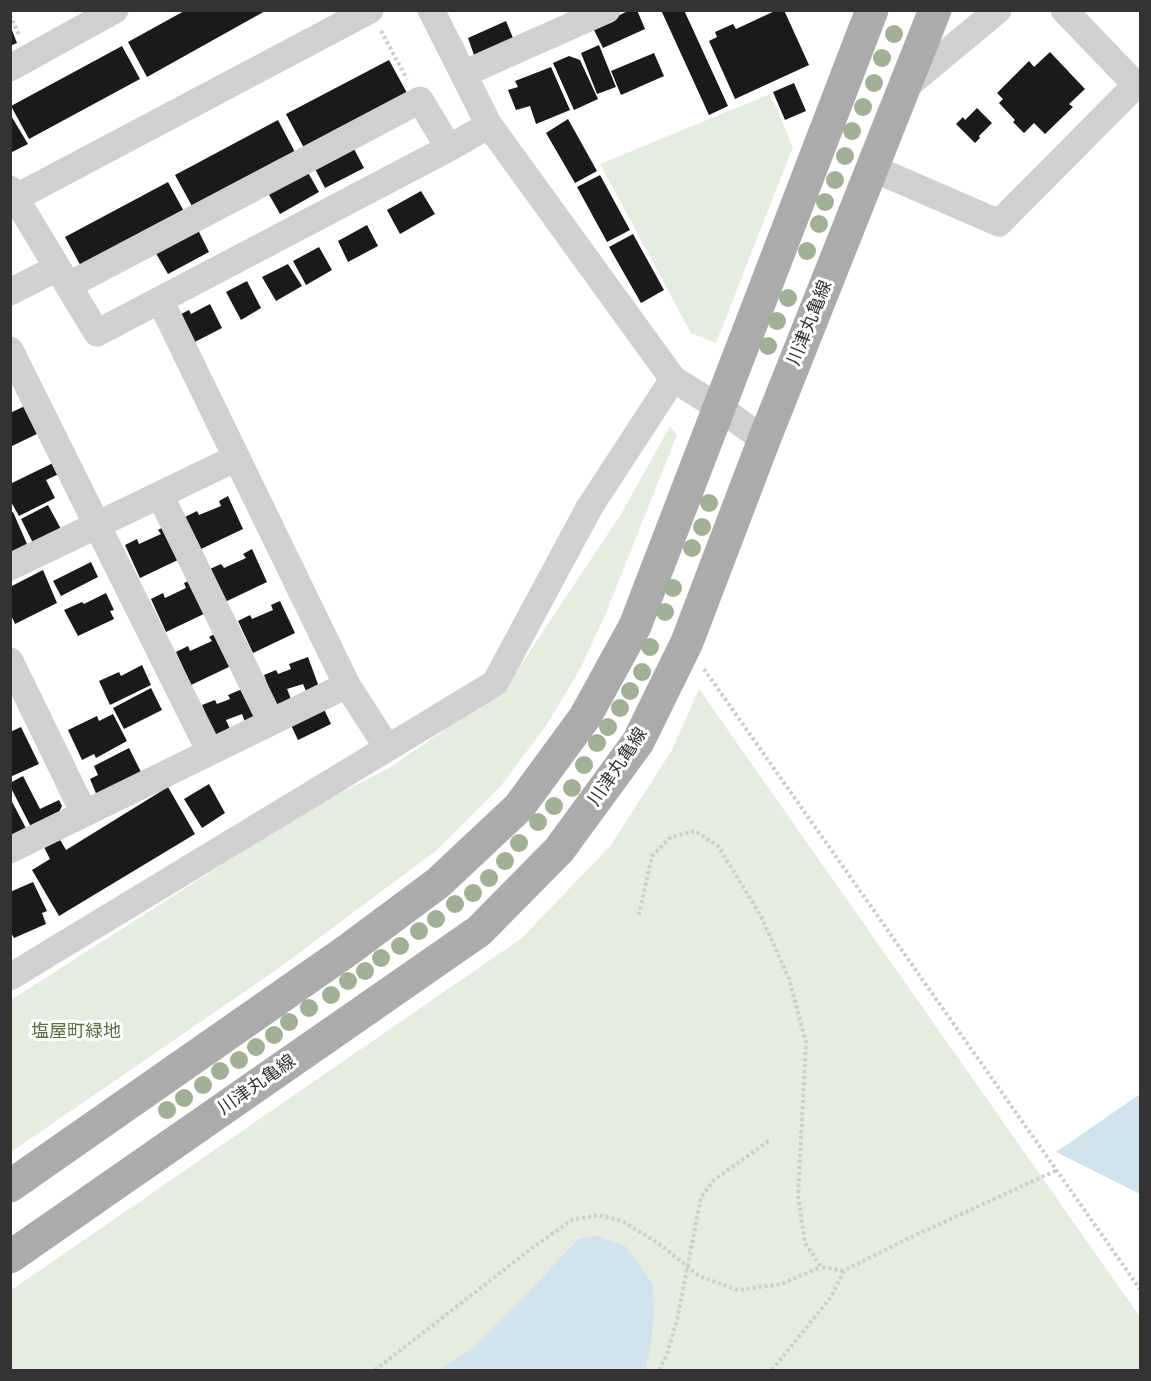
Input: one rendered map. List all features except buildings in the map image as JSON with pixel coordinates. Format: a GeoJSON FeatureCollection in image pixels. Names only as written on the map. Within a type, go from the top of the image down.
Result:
{"type":"FeatureCollection","features":[{"type":"Feature","properties":{"kind":"main road"},"geometry":{"type":"LineString","coordinates":[[10,1186],[384,924],[438,883],[519,807],[585,717],[635,626],[872,10]]}},
{"type":"Feature","properties":{"kind":"main road","name":"川津丸亀線"},"geometry":{"type":"LineString","coordinates":[[10,1257],[479,931],[560,850],[639,742],[687,642],[764,440],[935,10]]}},
{"type":"Feature","properties":{"kind":"street"},"geometry":{"type":"LineString","coordinates":[[10,68],[115,10]]}},
{"type":"Feature","properties":{"kind":"street"},"geometry":{"type":"LineString","coordinates":[[431,10],[489,125],[673,380],[720,408],[764,440]]}},
{"type":"Feature","properties":{"kind":"street"},"geometry":{"type":"LineString","coordinates":[[463,74],[606,10]]}},
{"type":"Feature","properties":{"kind":"street"},"geometry":{"type":"LineString","coordinates":[[904,88],[998,10]]}},
{"type":"Feature","properties":{"kind":"street"},"geometry":{"type":"LineString","coordinates":[[872,168],[999,223],[1136,85],[1064,10]]}},
{"type":"Feature","properties":{"kind":"street"},"geometry":{"type":"LineString","coordinates":[[370,11],[13,193],[97,333],[489,125]]}},
{"type":"Feature","properties":{"kind":"street"},"geometry":{"type":"LineString","coordinates":[[10,292],[63,277],[420,100],[449,148]]}},
{"type":"Feature","properties":{"kind":"street"},"geometry":{"type":"LineString","coordinates":[[160,300],[347,685],[387,747]]}},
{"type":"Feature","properties":{"kind":"street"},"geometry":{"type":"LineString","coordinates":[[10,350],[210,752]]}},
{"type":"Feature","properties":{"kind":"street"},"geometry":{"type":"LineString","coordinates":[[10,977],[495,683],[589,508],[673,380]]}},
{"type":"Feature","properties":{"kind":"street"},"geometry":{"type":"LineString","coordinates":[[10,567],[236,458]]}},
{"type":"Feature","properties":{"kind":"street"},"geometry":{"type":"LineString","coordinates":[[160,495],[271,722]]}},
{"type":"Feature","properties":{"kind":"street"},"geometry":{"type":"LineString","coordinates":[[10,661],[84,813]]}},
{"type":"Feature","properties":{"kind":"street"},"geometry":{"type":"LineString","coordinates":[[10,850],[347,685]]}},
{"type":"Feature","properties":{"kind":"path"},"geometry":{"type":"LineString","coordinates":[[370,11],[419,101]]}},
{"type":"Feature","properties":{"kind":"path"},"geometry":{"type":"LineString","coordinates":[[700,663],[1140,1289]]}},
{"type":"Feature","properties":{"kind":"path"},"geometry":{"type":"LineString","coordinates":[[639,915],[652,856],[670,837],[695,831],[718,846],[761,916],[789,979],[806,1042],[798,1194],[804,1243],[821,1267]]}},
{"type":"Feature","properties":{"kind":"path"},"geometry":{"type":"LineString","coordinates":[[660,1371],[678,1316],[700,1197],[714,1180],[770,1140]]}},
{"type":"Feature","properties":{"kind":"path"},"geometry":{"type":"LineString","coordinates":[[772,1371],[831,1297],[844,1271],[903,1241],[1057,1170]]}},
{"type":"Feature","properties":{"kind":"path"},"geometry":{"type":"LineString","coordinates":[[375,1371],[532,1248],[572,1220],[599,1215],[622,1221],[658,1243],[699,1276],[738,1290],[781,1284],[821,1267],[844,1271]]}},
{"type":"Feature","properties":{"kind":"green space"},"geometry":{"type":"Polygon","coordinates":[[[770,94],[793,147],[716,343],[691,333],[600,164],[770,94]]]}},
{"type":"Feature","properties":{"kind":"green space","name":"塩屋町緑地"},"geometry":{"type":"Polygon","coordinates":[[[670,426],[677,435],[606,613],[580,669],[548,723],[500,787],[437,850],[279,968],[11,1152],[11,1000],[309,809],[389,768],[475,709],[520,666],[621,514],[670,426]]]}},
{"type":"Feature","properties":{"kind":"green space"},"geometry":{"type":"Polygon","coordinates":[[[699,689],[1140,1317],[1140,1370],[11,1370],[10,1291],[522,938],[611,845],[672,750],[699,689]]]}},
{"type":"Feature","properties":{"kind":"water"},"geometry":{"type":"Polygon","coordinates":[[[1140,1094],[1140,1194],[1056,1152],[1140,1094]]]}},
{"type":"Feature","properties":{"kind":"water"},"geometry":{"type":"Polygon","coordinates":[[[596,1236],[625,1246],[653,1284],[654,1317],[645,1370],[439,1370],[472,1349],[578,1239],[596,1236]]]}}]}
